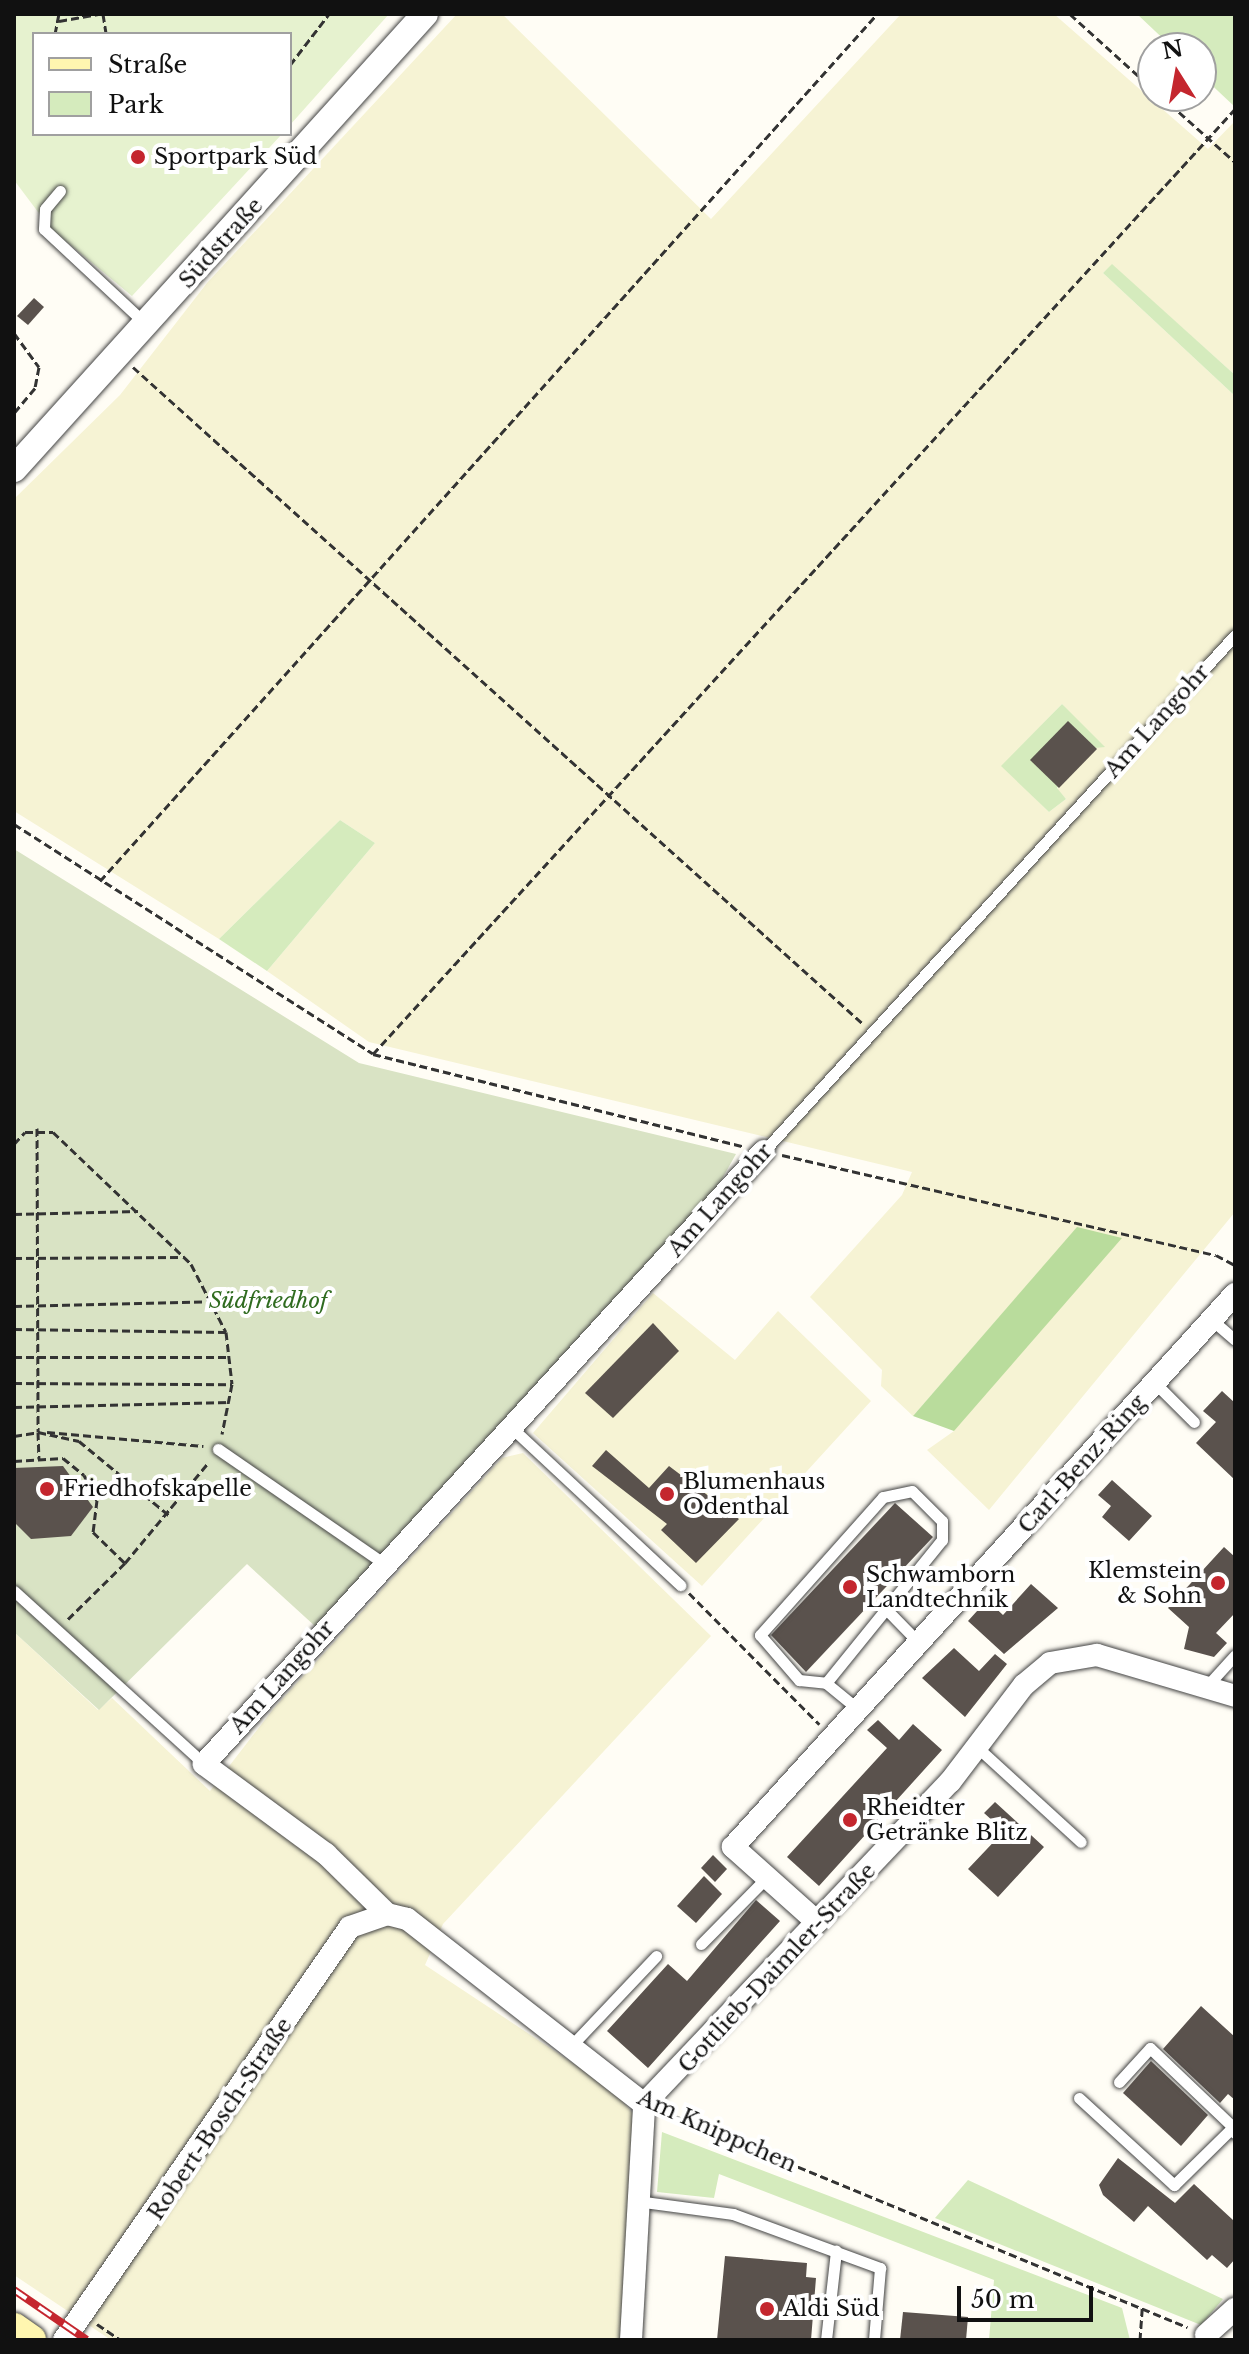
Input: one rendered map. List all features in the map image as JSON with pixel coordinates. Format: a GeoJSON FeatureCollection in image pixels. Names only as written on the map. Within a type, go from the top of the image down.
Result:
{"type":"FeatureCollection","features":[{"type":"Feature","properties":{"kind":"main road"},"geometry":{"type":"LineString","coordinates":[[14,2328],[31,2340]]}},
{"type":"Feature","properties":{"kind":"street","name":"Südstraße"},"geometry":{"type":"LineString","coordinates":[[14,469],[147,326],[425,14]]}},
{"type":"Feature","properties":{"kind":"street","name":"Am Langohr"},"geometry":{"type":"LineString","coordinates":[[204,1764],[764,1151]]}},
{"type":"Feature","properties":{"kind":"street","name":"Carl-Benz-Ring"},"geometry":{"type":"LineString","coordinates":[[767,1877],[733,1847],[1235,1294]]}},
{"type":"Feature","properties":{"kind":"street","name":"Gottlieb-Daimler-Straße"},"geometry":{"type":"LineString","coordinates":[[644,2104],[978,1748],[1024,1685],[1065,1657],[1114,1658],[1206,1687]]}},
{"type":"Feature","properties":{"kind":"street"},"geometry":{"type":"LineString","coordinates":[[1206,1687],[1235,1696]]}},
{"type":"Feature","properties":{"kind":"street","name":"Am Knippchen"},"geometry":{"type":"LineString","coordinates":[[204,1764],[326,1854],[387,1914],[407,1919],[644,2104]]}},
{"type":"Feature","properties":{"kind":"street"},"geometry":{"type":"LineString","coordinates":[[767,1877],[817,1922]]}},
{"type":"Feature","properties":{"kind":"street","name":"Robert-Bosch-Straße"},"geometry":{"type":"LineString","coordinates":[[64,2340],[350,1927],[387,1914]]}},
{"type":"Feature","properties":{"kind":"street"},"geometry":{"type":"LineString","coordinates":[[631,2340],[644,2202],[644,2104]]}},
{"type":"Feature","properties":{"kind":"street"},"geometry":{"type":"LineString","coordinates":[[1203,2338],[1235,2309]]}},
{"type":"Feature","properties":{"kind":"lane"},"geometry":{"type":"LineString","coordinates":[[60,191],[45,209],[44,229],[147,326]]}},
{"type":"Feature","properties":{"kind":"lane","name":"Am Langohr"},"geometry":{"type":"LineString","coordinates":[[764,1151],[1235,635]]}},
{"type":"Feature","properties":{"kind":"lane"},"geometry":{"type":"LineString","coordinates":[[1212,1320],[1235,1340]]}},
{"type":"Feature","properties":{"kind":"lane"},"geometry":{"type":"LineString","coordinates":[[1155,1383],[1194,1422]]}},
{"type":"Feature","properties":{"kind":"lane"},"geometry":{"type":"LineString","coordinates":[[513,1429],[680,1585]]}},
{"type":"Feature","properties":{"kind":"lane"},"geometry":{"type":"LineString","coordinates":[[218,1449],[386,1565]]}},
{"type":"Feature","properties":{"kind":"lane"},"geometry":{"type":"LineString","coordinates":[[826,1683],[944,1531],[903,1489],[883,1497],[763,1625],[763,1644],[799,1680],[826,1683],[860,1710]]}},
{"type":"Feature","properties":{"kind":"lane"},"geometry":{"type":"LineString","coordinates":[[14,1591],[54,1633],[204,1764]]}},
{"type":"Feature","properties":{"kind":"lane"},"geometry":{"type":"LineString","coordinates":[[884,1607],[920,1644]]}},
{"type":"Feature","properties":{"kind":"lane"},"geometry":{"type":"LineString","coordinates":[[1206,1687],[1235,1655]]}},
{"type":"Feature","properties":{"kind":"lane"},"geometry":{"type":"LineString","coordinates":[[978,1748],[1081,1842]]}},
{"type":"Feature","properties":{"kind":"lane"},"geometry":{"type":"LineString","coordinates":[[701,1944],[767,1877]]}},
{"type":"Feature","properties":{"kind":"lane"},"geometry":{"type":"LineString","coordinates":[[571,2046],[656,1956]]}},
{"type":"Feature","properties":{"kind":"lane"},"geometry":{"type":"LineString","coordinates":[[1079,2098],[1174,2185],[1233,2127],[1150,2048],[1119,2082]]}},
{"type":"Feature","properties":{"kind":"lane"},"geometry":{"type":"LineString","coordinates":[[644,2202],[733,2214],[880,2268],[874,2340]]}},
{"type":"Feature","properties":{"kind":"lane"},"geometry":{"type":"LineString","coordinates":[[826,2340],[836,2251]]}},
{"type":"Feature","properties":{"kind":"path"},"geometry":{"type":"LineString","coordinates":[[56,32],[59,14]]}},
{"type":"Feature","properties":{"kind":"path"},"geometry":{"type":"LineString","coordinates":[[59,21],[101,14]]}},
{"type":"Feature","properties":{"kind":"path"},"geometry":{"type":"LineString","coordinates":[[292,62],[329,14]]}},
{"type":"Feature","properties":{"kind":"path"},"geometry":{"type":"LineString","coordinates":[[100,881],[366,580],[877,14]]}},
{"type":"Feature","properties":{"kind":"path"},"geometry":{"type":"LineString","coordinates":[[1070,14],[1137,75]]}},
{"type":"Feature","properties":{"kind":"path"},"geometry":{"type":"LineString","coordinates":[[373,1054],[612,796],[1235,109]]}},
{"type":"Feature","properties":{"kind":"path"},"geometry":{"type":"LineString","coordinates":[[1179,112],[1235,162]]}},
{"type":"Feature","properties":{"kind":"path"},"geometry":{"type":"LineString","coordinates":[[14,333],[39,367],[35,388],[14,413]]}},
{"type":"Feature","properties":{"kind":"path"},"geometry":{"type":"LineString","coordinates":[[120,355],[366,580],[612,796],[874,1033]]}},
{"type":"Feature","properties":{"kind":"path"},"geometry":{"type":"LineString","coordinates":[[14,824],[373,1054],[764,1151],[1202,1252],[1235,1265]]}},
{"type":"Feature","properties":{"kind":"path"},"geometry":{"type":"LineString","coordinates":[[14,1144],[37,1128]]}},
{"type":"Feature","properties":{"kind":"path"},"geometry":{"type":"LineString","coordinates":[[37,1128],[64,1140],[141,1211],[183,1257],[213,1301],[226,1332],[232,1384],[218,1449],[170,1516],[54,1633]]}},
{"type":"Feature","properties":{"kind":"path"},"geometry":{"type":"LineString","coordinates":[[37,1128],[36,1406],[39,1459]]}},
{"type":"Feature","properties":{"kind":"path"},"geometry":{"type":"LineString","coordinates":[[14,1214],[141,1211]]}},
{"type":"Feature","properties":{"kind":"path"},"geometry":{"type":"LineString","coordinates":[[14,1258],[183,1257]]}},
{"type":"Feature","properties":{"kind":"path"},"geometry":{"type":"LineString","coordinates":[[14,1306],[213,1301]]}},
{"type":"Feature","properties":{"kind":"path"},"geometry":{"type":"LineString","coordinates":[[14,1329],[226,1332]]}},
{"type":"Feature","properties":{"kind":"path"},"geometry":{"type":"LineString","coordinates":[[14,1357],[230,1357]]}},
{"type":"Feature","properties":{"kind":"path"},"geometry":{"type":"LineString","coordinates":[[14,1383],[232,1384]]}},
{"type":"Feature","properties":{"kind":"path"},"geometry":{"type":"LineString","coordinates":[[14,1407],[230,1402]]}},
{"type":"Feature","properties":{"kind":"path"},"geometry":{"type":"LineString","coordinates":[[38,1432],[79,1441],[170,1516]]}},
{"type":"Feature","properties":{"kind":"path"},"geometry":{"type":"LineString","coordinates":[[14,1436],[38,1432],[134,1434],[218,1449]]}},
{"type":"Feature","properties":{"kind":"path"},"geometry":{"type":"LineString","coordinates":[[14,1461],[63,1458],[84,1475],[97,1500],[93,1532],[125,1563]]}},
{"type":"Feature","properties":{"kind":"path"},"geometry":{"type":"LineString","coordinates":[[680,1585],[834,1739]]}},
{"type":"Feature","properties":{"kind":"path","name":"Am Knippchen"},"geometry":{"type":"LineString","coordinates":[[644,2104],[1142,2308],[1203,2338]]}},
{"type":"Feature","properties":{"kind":"path"},"geometry":{"type":"LineString","coordinates":[[1140,2340],[1142,2308]]}},
{"type":"Feature","properties":{"kind":"path"},"geometry":{"type":"LineString","coordinates":[[82,2314],[121,2340]]}},
{"type":"Feature","properties":{"kind":"shaded area"},"geometry":{"type":"Polygon","coordinates":[[[457,14],[502,14],[711,219],[901,14],[1054,14],[1137,87],[1137,112],[1166,112],[1208,149],[1235,121],[1235,375],[1112,265],[1103,273],[1235,396],[1235,1212],[989,1510],[927,1450],[954,1431],[1077,1228],[913,1416],[881,1386],[882,1370],[810,1297],[902,1195],[912,1172],[369,1042],[267,971],[375,843],[340,820],[219,939],[14,811],[14,499],[120,395],[207,283],[457,14]],[[1062,704],[1002,766],[1049,812],[1066,799],[1057,789],[1096,747],[1062,704]]]}},
{"type":"Feature","properties":{"kind":"shaded area"},"geometry":{"type":"Polygon","coordinates":[[[653,1293],[735,1360],[778,1311],[871,1401],[702,1586],[533,1433],[653,1293]]]}},
{"type":"Feature","properties":{"kind":"shaded area"},"geometry":{"type":"Polygon","coordinates":[[[523,1453],[711,1636],[443,1924],[425,1965],[612,2089],[637,2118],[622,2340],[111,2340],[14,2275],[14,1632],[98,1710],[112,1698],[210,1791],[274,1708],[502,1458],[523,1453]]]}},
{"type":"Feature","properties":{"kind":"green space","name":"Sportpark Süd"},"geometry":{"type":"Polygon","coordinates":[[[14,14],[389,14],[292,123],[292,32],[32,32],[32,136],[280,136],[132,296],[50,228],[14,180],[14,14]]]}},
{"type":"Feature","properties":{"kind":"green space"},"geometry":{"type":"Polygon","coordinates":[[[1137,14],[1235,14],[1235,107],[1217,90],[1217,32],[1156,32],[1137,14]]]}},
{"type":"Feature","properties":{"kind":"green space"},"geometry":{"type":"Polygon","coordinates":[[[1112,264],[1235,375],[1235,396],[1103,273],[1112,264]]]}},
{"type":"Feature","properties":{"kind":"green space"},"geometry":{"type":"Polygon","coordinates":[[[1062,704],[1105,747],[1095,748],[1057,788],[1066,799],[1049,812],[1001,766],[1062,704]]]}},
{"type":"Feature","properties":{"kind":"green space"},"geometry":{"type":"Polygon","coordinates":[[[340,820],[375,843],[267,971],[219,939],[340,820]]]}},
{"type":"Feature","properties":{"kind":"green space","name":"Südfriedhof"},"geometry":{"type":"Polygon","coordinates":[[[14,849],[359,1063],[736,1154],[718,1186],[316,1627],[247,1564],[99,1710],[14,1632],[14,849]]]}},
{"type":"Feature","properties":{"kind":"green space"},"geometry":{"type":"Polygon","coordinates":[[[1077,1227],[1122,1238],[954,1431],[913,1416],[1077,1227]]]}},
{"type":"Feature","properties":{"kind":"green space"},"geometry":{"type":"Polygon","coordinates":[[[662,2132],[1122,2308],[1130,2340],[989,2340],[994,2280],[719,2174],[714,2198],[657,2192],[662,2132]]]}},
{"type":"Feature","properties":{"kind":"green space"},"geometry":{"type":"Polygon","coordinates":[[[968,2180],[1223,2299],[1201,2325],[935,2218],[968,2180]]]}},
{"type":"Feature","properties":{"kind":"building"},"geometry":{"type":"Polygon","coordinates":[[[34,298],[44,307],[28,325],[17,316],[34,298]]]}},
{"type":"Feature","properties":{"kind":"building"},"geometry":{"type":"Polygon","coordinates":[[[1068,721],[1097,749],[1059,788],[1030,760],[1068,721]]]}},
{"type":"Feature","properties":{"kind":"building"},"geometry":{"type":"Polygon","coordinates":[[[653,1323],[679,1351],[613,1418],[585,1393],[653,1323]]]}},
{"type":"Feature","properties":{"kind":"building"},"geometry":{"type":"Polygon","coordinates":[[[1222,1391],[1235,1403],[1235,1480],[1196,1443],[1216,1422],[1203,1411],[1222,1391]]]}},
{"type":"Feature","properties":{"kind":"building"},"geometry":{"type":"Polygon","coordinates":[[[606,1450],[649,1488],[669,1466],[739,1519],[696,1563],[661,1530],[667,1524],[592,1466],[606,1450]]]}},
{"type":"Feature","properties":{"kind":"building","name":"Friedhofskapelle"},"geometry":{"type":"Polygon","coordinates":[[[63,1466],[93,1507],[71,1536],[31,1539],[14,1522],[14,1468],[63,1466]]]}},
{"type":"Feature","properties":{"kind":"building"},"geometry":{"type":"Polygon","coordinates":[[[1112,1480],[1152,1516],[1129,1541],[1102,1517],[1111,1506],[1098,1495],[1112,1480]]]}},
{"type":"Feature","properties":{"kind":"building","name":"Schwamborn Landtechnik"},"geometry":{"type":"Polygon","coordinates":[[[895,1503],[933,1537],[806,1672],[771,1635],[895,1503]]]}},
{"type":"Feature","properties":{"kind":"building"},"geometry":{"type":"Polygon","coordinates":[[[1224,1547],[1235,1557],[1235,1613],[1216,1633],[1227,1643],[1214,1657],[1184,1649],[1189,1627],[1168,1608],[1224,1547]]]}},
{"type":"Feature","properties":{"kind":"building"},"geometry":{"type":"Polygon","coordinates":[[[1031,1584],[1058,1608],[1004,1654],[968,1621],[987,1600],[1003,1615],[1031,1584]]]}},
{"type":"Feature","properties":{"kind":"building"},"geometry":{"type":"Polygon","coordinates":[[[954,1648],[979,1671],[995,1654],[1007,1664],[965,1717],[922,1678],[954,1648]]]}},
{"type":"Feature","properties":{"kind":"building","name":"Rheidter Getränke Blitz"},"geometry":{"type":"Polygon","coordinates":[[[878,1720],[899,1740],[913,1724],[942,1750],[819,1886],[787,1857],[887,1748],[867,1730],[878,1720]]]}},
{"type":"Feature","properties":{"kind":"building"},"geometry":{"type":"Polygon","coordinates":[[[995,1802],[1044,1847],[998,1897],[968,1869],[1004,1831],[984,1813],[995,1802]]]}},
{"type":"Feature","properties":{"kind":"building"},"geometry":{"type":"Polygon","coordinates":[[[713,1855],[727,1869],[715,1882],[701,1868],[713,1855]]]}},
{"type":"Feature","properties":{"kind":"building"},"geometry":{"type":"Polygon","coordinates":[[[704,1876],[722,1894],[696,1923],[677,1906],[704,1876]]]}},
{"type":"Feature","properties":{"kind":"building"},"geometry":{"type":"Polygon","coordinates":[[[756,1900],[780,1921],[648,2068],[607,2031],[668,1964],[687,1981],[756,1900]]]}},
{"type":"Feature","properties":{"kind":"building"},"geometry":{"type":"Polygon","coordinates":[[[1201,2006],[1235,2037],[1235,2100],[1228,2094],[1220,2103],[1163,2049],[1201,2006]]]}},
{"type":"Feature","properties":{"kind":"building"},"geometry":{"type":"Polygon","coordinates":[[[1151,2061],[1208,2115],[1181,2146],[1123,2093],[1151,2061]]]}},
{"type":"Feature","properties":{"kind":"building"},"geometry":{"type":"Polygon","coordinates":[[[1118,2158],[1175,2203],[1194,2184],[1233,2220],[1235,2259],[1227,2268],[1212,2255],[1207,2260],[1148,2206],[1134,2222],[1103,2195],[1099,2185],[1118,2158]]]}},
{"type":"Feature","properties":{"kind":"building","name":"Aldi Süd"},"geometry":{"type":"Polygon","coordinates":[[[725,2256],[807,2263],[806,2277],[816,2278],[811,2340],[717,2340],[725,2256]]]}},
{"type":"Feature","properties":{"kind":"building"},"geometry":{"type":"Polygon","coordinates":[[[903,2312],[968,2317],[966,2340],[900,2340],[903,2312]]]}},
{"type":"Feature","properties":{"kind":"railway"},"geometry":{"type":"LineString","coordinates":[[14,2290],[87,2340]]}},
{"type":"Feature","properties":{"kind":"place","name":"Sportpark Süd"},"geometry":{"type":"Point","coordinates":[138,157]}},
{"type":"Feature","properties":{"kind":"place","name":"Friedhofskapelle"},"geometry":{"type":"Point","coordinates":[47,1489]}},
{"type":"Feature","properties":{"kind":"place","name":"Blumenhaus Odenthal"},"geometry":{"type":"Point","coordinates":[667,1494]}},
{"type":"Feature","properties":{"kind":"place","name":"Klemstein & Sohn"},"geometry":{"type":"Point","coordinates":[1218,1583]}},
{"type":"Feature","properties":{"kind":"place","name":"Schwamborn Landtechnik"},"geometry":{"type":"Point","coordinates":[850,1587]}},
{"type":"Feature","properties":{"kind":"place","name":"Rheidter Getränke Blitz"},"geometry":{"type":"Point","coordinates":[850,1820]}},
{"type":"Feature","properties":{"kind":"place","name":"Aldi Süd"},"geometry":{"type":"Point","coordinates":[767,2309]}}]}
